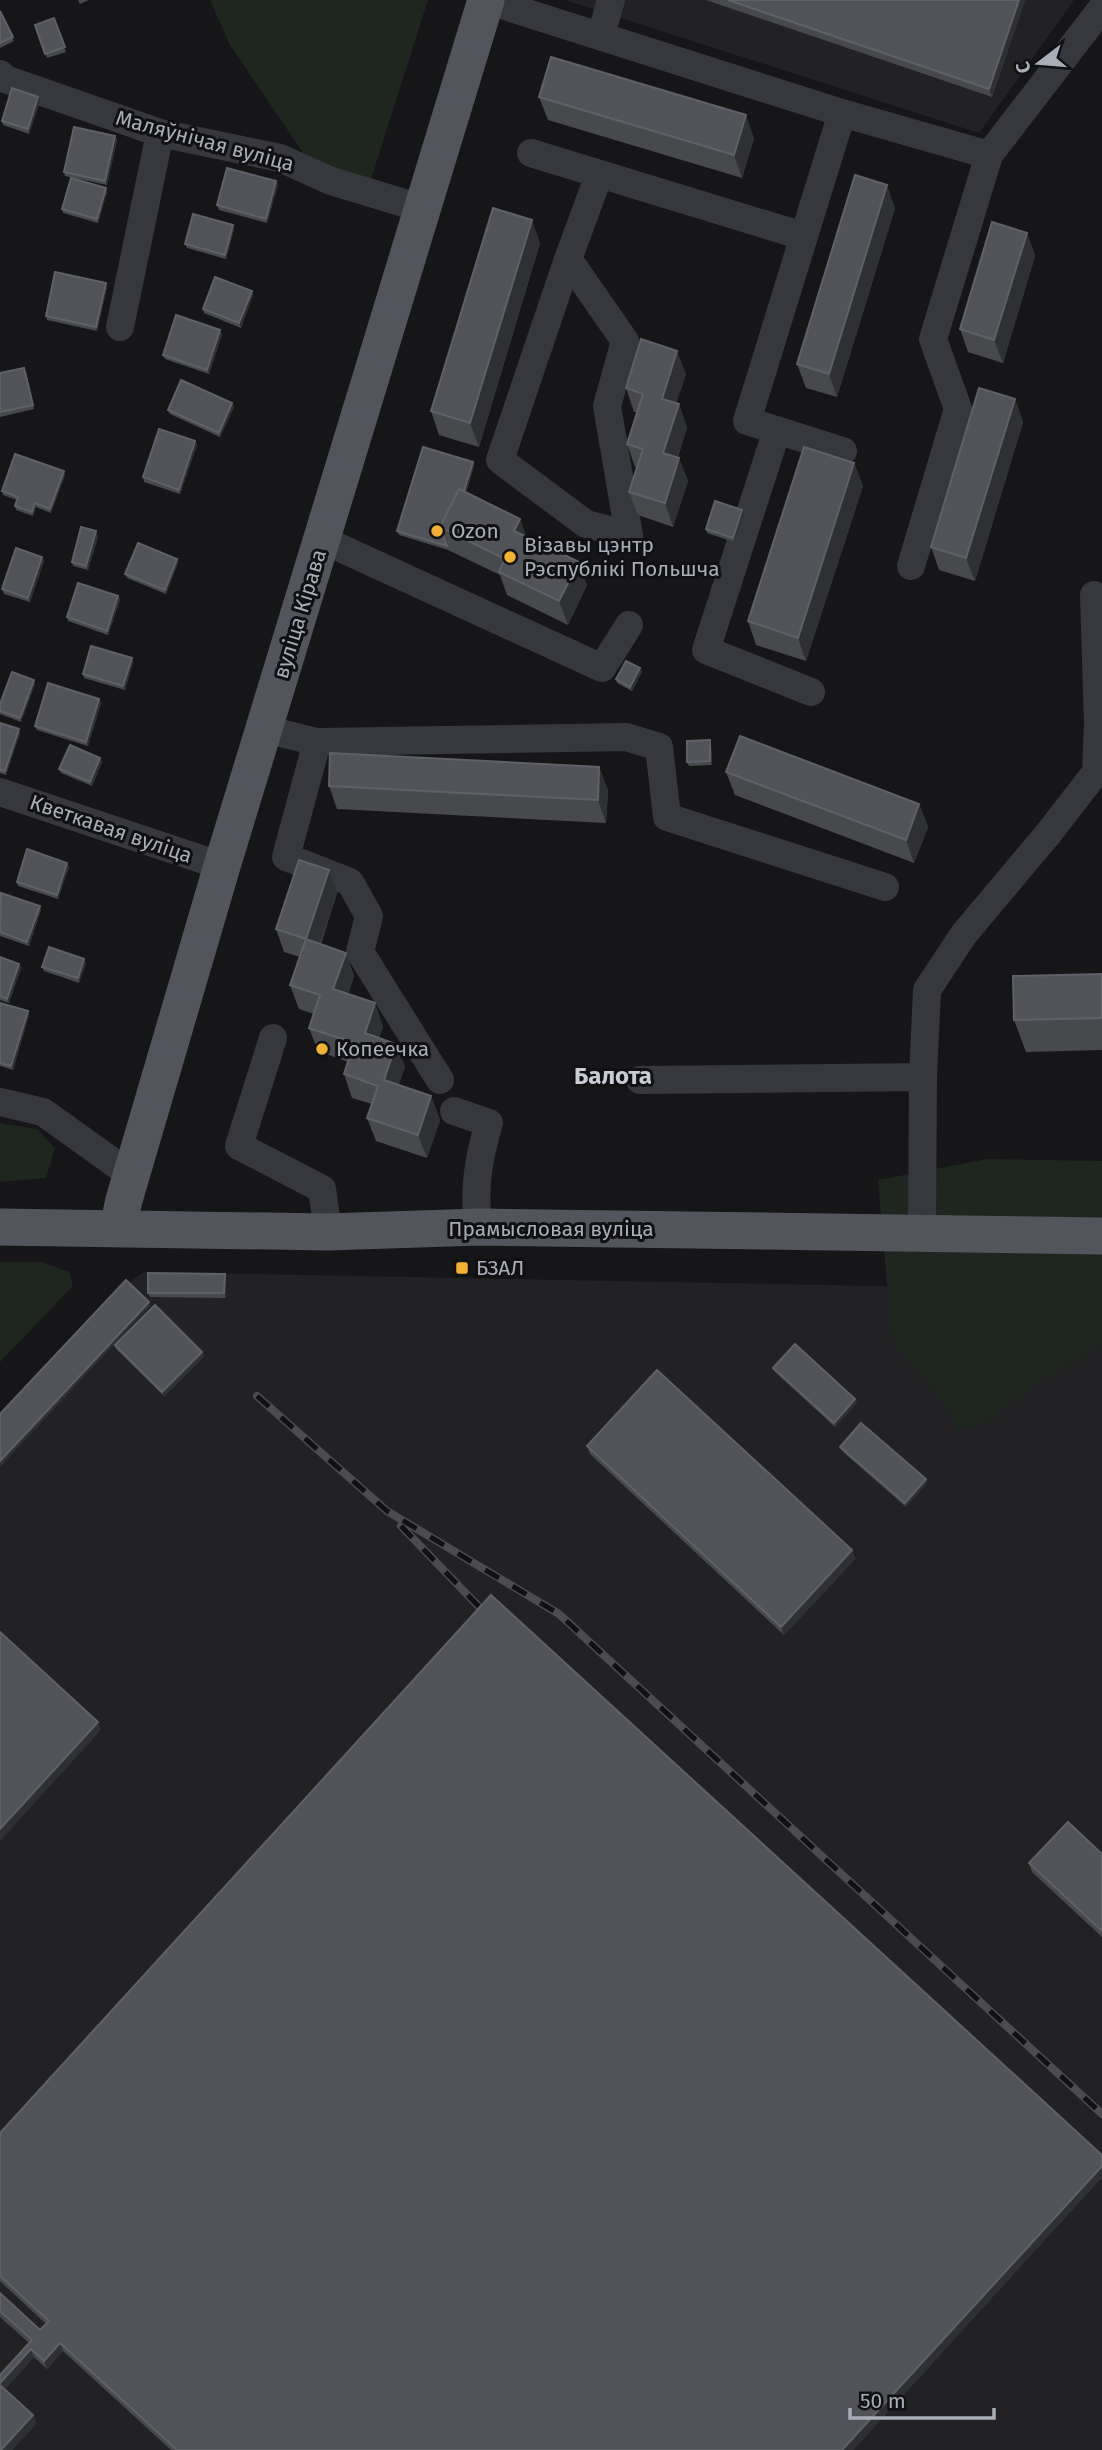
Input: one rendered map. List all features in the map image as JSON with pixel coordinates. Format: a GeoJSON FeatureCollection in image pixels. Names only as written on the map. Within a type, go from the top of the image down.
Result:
{"type":"FeatureCollection","features":[{"type":"Feature","properties":{"kind":"main road","name":"вуліца Кірава"},"geometry":{"type":"LineString","coordinates":[[117,1228],[222,866],[486,0]]}},
{"type":"Feature","properties":{"kind":"main road","name":"Прамысловая вуліца"},"geometry":{"type":"LineString","coordinates":[[0,1227],[328,1232],[479,1227],[1102,1236]]}},
{"type":"Feature","properties":{"kind":"street"},"geometry":{"type":"LineString","coordinates":[[486,0],[842,114],[989,155]]}},
{"type":"Feature","properties":{"kind":"street"},"geometry":{"type":"LineString","coordinates":[[601,35],[611,0]]}},
{"type":"Feature","properties":{"kind":"street"},"geometry":{"type":"LineString","coordinates":[[911,566],[958,409],[933,339],[989,155],[1102,8]]}},
{"type":"Feature","properties":{"kind":"street","name":"Маляўнічая вуліца"},"geometry":{"type":"LineString","coordinates":[[0,74],[5,79],[160,133],[280,158],[331,181],[424,209]]}},
{"type":"Feature","properties":{"kind":"street"},"geometry":{"type":"LineString","coordinates":[[842,114],[747,421],[843,451]]}},
{"type":"Feature","properties":{"kind":"street"},"geometry":{"type":"LineString","coordinates":[[120,327],[160,133]]}},
{"type":"Feature","properties":{"kind":"street"},"geometry":{"type":"LineString","coordinates":[[531,153],[803,236]]}},
{"type":"Feature","properties":{"kind":"street"},"geometry":{"type":"LineString","coordinates":[[568,258],[625,341],[607,406],[629,535],[586,524],[500,460],[568,258],[599,175]]}},
{"type":"Feature","properties":{"kind":"street"},"geometry":{"type":"LineString","coordinates":[[777,430],[706,650],[811,692]]}},
{"type":"Feature","properties":{"kind":"street"},"geometry":{"type":"LineString","coordinates":[[323,540],[602,667],[629,625]]}},
{"type":"Feature","properties":{"kind":"street"},"geometry":{"type":"LineString","coordinates":[[922,1233],[922,1076],[928,990],[964,934],[1096,772],[1098,724],[1094,595]]}},
{"type":"Feature","properties":{"kind":"street"},"geometry":{"type":"LineString","coordinates":[[264,729],[317,742],[626,737],[659,747],[667,817],[885,887]]}},
{"type":"Feature","properties":{"kind":"street"},"geometry":{"type":"LineString","coordinates":[[317,742],[286,857],[350,882],[369,916],[360,952],[440,1080]]}},
{"type":"Feature","properties":{"kind":"street","name":"Кветкавая вуліца"},"geometry":{"type":"LineString","coordinates":[[0,792],[222,866]]}},
{"type":"Feature","properties":{"kind":"street"},"geometry":{"type":"LineString","coordinates":[[273,1038],[239,1146],[322,1189],[328,1232]]}},
{"type":"Feature","properties":{"kind":"street"},"geometry":{"type":"LineString","coordinates":[[640,1080],[922,1076]]}},
{"type":"Feature","properties":{"kind":"street"},"geometry":{"type":"LineString","coordinates":[[0,1102],[5,1101],[43,1112],[131,1175]]}},
{"type":"Feature","properties":{"kind":"street"},"geometry":{"type":"LineString","coordinates":[[454,1111],[489,1123],[480,1154],[475,1209],[479,1227]]}},
{"type":"Feature","properties":{"kind":"shaded area"},"geometry":{"type":"Polygon","coordinates":[[[210,0],[428,0],[371,179],[310,163],[230,45],[210,0]]]}},
{"type":"Feature","properties":{"kind":"shaded area"},"geometry":{"type":"Polygon","coordinates":[[[565,0],[1074,0],[979,133],[565,0]]]}},
{"type":"Feature","properties":{"kind":"shaded area"},"geometry":{"type":"Polygon","coordinates":[[[0,1123],[37,1129],[55,1148],[46,1178],[0,1182],[0,1123]]]}},
{"type":"Feature","properties":{"kind":"shaded area"},"geometry":{"type":"Polygon","coordinates":[[[987,1159],[1102,1161],[1102,1345],[1041,1381],[993,1419],[956,1431],[945,1405],[892,1341],[878,1180],[987,1159]]]}},
{"type":"Feature","properties":{"kind":"shaded area"},"geometry":{"type":"Polygon","coordinates":[[[0,1262],[42,1262],[69,1272],[73,1286],[0,1362],[0,1262]]]}},
{"type":"Feature","properties":{"kind":"shaded area"},"geometry":{"type":"Polygon","coordinates":[[[144,1272],[1090,1290],[1102,1302],[1102,2450],[0,2450],[0,1420],[127,1284],[144,1272]]]}},
{"type":"Feature","properties":{"kind":"building"},"geometry":{"type":"Polygon","coordinates":[[[728,0],[1019,0],[989,89],[728,0]]]}},
{"type":"Feature","properties":{"kind":"building"},"geometry":{"type":"Polygon","coordinates":[[[0,11],[13,37],[0,43],[0,11]]]}},
{"type":"Feature","properties":{"kind":"building"},"geometry":{"type":"Polygon","coordinates":[[[54,18],[65,47],[45,54],[35,25],[54,18]]]}},
{"type":"Feature","properties":{"kind":"building"},"geometry":{"type":"Polygon","coordinates":[[[551,57],[746,115],[734,155],[539,97],[551,57]]]}},
{"type":"Feature","properties":{"kind":"building"},"geometry":{"type":"Polygon","coordinates":[[[12,88],[38,97],[28,129],[2,121],[12,88]]]}},
{"type":"Feature","properties":{"kind":"building"},"geometry":{"type":"Polygon","coordinates":[[[74,127],[115,136],[105,181],[64,172],[74,127]]]}},
{"type":"Feature","properties":{"kind":"building"},"geometry":{"type":"Polygon","coordinates":[[[227,168],[276,181],[266,219],[217,205],[227,168]]]}},
{"type":"Feature","properties":{"kind":"building"},"geometry":{"type":"Polygon","coordinates":[[[855,175],[887,185],[829,374],[797,364],[855,175]]]}},
{"type":"Feature","properties":{"kind":"building"},"geometry":{"type":"Polygon","coordinates":[[[71,178],[106,188],[97,219],[62,209],[71,178]]]}},
{"type":"Feature","properties":{"kind":"building"},"geometry":{"type":"Polygon","coordinates":[[[493,208],[532,220],[470,423],[431,411],[493,208]]]}},
{"type":"Feature","properties":{"kind":"building"},"geometry":{"type":"Polygon","coordinates":[[[193,214],[233,225],[225,255],[185,244],[193,214]]]}},
{"type":"Feature","properties":{"kind":"building"},"geometry":{"type":"Polygon","coordinates":[[[992,222],[1027,233],[994,340],[960,329],[992,222]]]}},
{"type":"Feature","properties":{"kind":"building"},"geometry":{"type":"Polygon","coordinates":[[[55,272],[106,283],[96,327],[46,316],[55,272]]]}},
{"type":"Feature","properties":{"kind":"building"},"geometry":{"type":"Polygon","coordinates":[[[215,277],[252,291],[239,323],[203,309],[215,277]]]}},
{"type":"Feature","properties":{"kind":"building"},"geometry":{"type":"Polygon","coordinates":[[[176,315],[220,330],[207,370],[163,355],[176,315]]]}},
{"type":"Feature","properties":{"kind":"building"},"geometry":{"type":"Polygon","coordinates":[[[641,339],[677,351],[662,399],[679,404],[663,453],[679,458],[665,503],[629,492],[643,449],[627,444],[643,394],[626,388],[641,339]]]}},
{"type":"Feature","properties":{"kind":"building"},"geometry":{"type":"Polygon","coordinates":[[[24,368],[33,405],[0,412],[0,373],[24,368]]]}},
{"type":"Feature","properties":{"kind":"building"},"geometry":{"type":"Polygon","coordinates":[[[181,380],[232,403],[219,433],[168,410],[181,380]]]}},
{"type":"Feature","properties":{"kind":"building"},"geometry":{"type":"Polygon","coordinates":[[[979,388],[1015,399],[966,558],[931,547],[979,388]]]}},
{"type":"Feature","properties":{"kind":"building"},"geometry":{"type":"Polygon","coordinates":[[[159,429],[195,441],[179,490],[143,477],[159,429]]]}},
{"type":"Feature","properties":{"kind":"building"},"geometry":{"type":"Polygon","coordinates":[[[423,447],[473,462],[464,491],[459,489],[440,527],[447,546],[397,531],[423,447]]]}},
{"type":"Feature","properties":{"kind":"building"},"geometry":{"type":"Polygon","coordinates":[[[804,447],[854,463],[798,638],[748,621],[804,447]]]}},
{"type":"Feature","properties":{"kind":"building"},"geometry":{"type":"Polygon","coordinates":[[[15,454],[64,471],[50,509],[35,503],[32,512],[15,506],[18,497],[2,491],[15,454]]]}},
{"type":"Feature","properties":{"kind":"building"},"geometry":{"type":"Polygon","coordinates":[[[459,489],[520,519],[514,531],[579,562],[559,601],[499,572],[505,559],[440,527],[459,489]]]}},
{"type":"Feature","properties":{"kind":"building"},"geometry":{"type":"Polygon","coordinates":[[[715,501],[742,510],[733,538],[706,529],[715,501]]]}},
{"type":"Feature","properties":{"kind":"building"},"geometry":{"type":"Polygon","coordinates":[[[81,527],[96,531],[86,566],[72,562],[81,527]]]}},
{"type":"Feature","properties":{"kind":"building"},"geometry":{"type":"Polygon","coordinates":[[[138,543],[177,559],[165,590],[125,574],[138,543]]]}},
{"type":"Feature","properties":{"kind":"building"},"geometry":{"type":"Polygon","coordinates":[[[16,548],[42,557],[28,598],[2,589],[16,548]]]}},
{"type":"Feature","properties":{"kind":"building"},"geometry":{"type":"Polygon","coordinates":[[[78,583],[118,596],[107,631],[67,617],[78,583]]]}},
{"type":"Feature","properties":{"kind":"building"},"geometry":{"type":"Polygon","coordinates":[[[91,646],[132,658],[123,686],[83,674],[91,646]]]}},
{"type":"Feature","properties":{"kind":"building"},"geometry":{"type":"Polygon","coordinates":[[[626,661],[640,668],[630,687],[616,679],[626,661]]]}},
{"type":"Feature","properties":{"kind":"building"},"geometry":{"type":"Polygon","coordinates":[[[12,672],[34,680],[20,718],[0,711],[12,672]]]}},
{"type":"Feature","properties":{"kind":"building"},"geometry":{"type":"Polygon","coordinates":[[[48,683],[99,699],[86,742],[35,726],[48,683]]]}},
{"type":"Feature","properties":{"kind":"building"},"geometry":{"type":"Polygon","coordinates":[[[0,723],[19,729],[5,771],[0,770],[0,723]]]}},
{"type":"Feature","properties":{"kind":"building"},"geometry":{"type":"Polygon","coordinates":[[[740,736],[919,804],[906,840],[726,772],[740,736]]]}},
{"type":"Feature","properties":{"kind":"building"},"geometry":{"type":"Polygon","coordinates":[[[710,740],[710,761],[687,762],[687,741],[710,740]]]}},
{"type":"Feature","properties":{"kind":"building"},"geometry":{"type":"Polygon","coordinates":[[[70,745],[100,758],[90,782],[59,769],[70,745]]]}},
{"type":"Feature","properties":{"kind":"building"},"geometry":{"type":"Polygon","coordinates":[[[330,753],[599,767],[598,800],[329,786],[330,753]]]}},
{"type":"Feature","properties":{"kind":"building"},"geometry":{"type":"Polygon","coordinates":[[[27,849],[67,863],[57,895],[17,882],[27,849]]]}},
{"type":"Feature","properties":{"kind":"building"},"geometry":{"type":"Polygon","coordinates":[[[299,860],[329,870],[306,939],[276,929],[299,860]]]}},
{"type":"Feature","properties":{"kind":"building"},"geometry":{"type":"Polygon","coordinates":[[[1,893],[40,906],[27,942],[0,932],[1,893]]]}},
{"type":"Feature","properties":{"kind":"building"},"geometry":{"type":"Polygon","coordinates":[[[306,939],[346,953],[333,989],[375,1003],[365,1033],[396,1044],[384,1080],[431,1096],[418,1135],[367,1118],[378,1086],[344,1074],[354,1043],[309,1028],[320,995],[290,985],[306,939]]]}},
{"type":"Feature","properties":{"kind":"building"},"geometry":{"type":"Polygon","coordinates":[[[49,947],[84,959],[78,978],[42,967],[49,947]]]}},
{"type":"Feature","properties":{"kind":"building"},"geometry":{"type":"Polygon","coordinates":[[[0,957],[19,964],[7,999],[0,996],[0,957]]]}},
{"type":"Feature","properties":{"kind":"building"},"geometry":{"type":"Polygon","coordinates":[[[1102,974],[1102,1018],[1014,1020],[1013,976],[1102,974]]]}},
{"type":"Feature","properties":{"kind":"building"},"geometry":{"type":"Polygon","coordinates":[[[0,1003],[28,1011],[11,1066],[0,1063],[0,1003]]]}},
{"type":"Feature","properties":{"kind":"building"},"geometry":{"type":"Polygon","coordinates":[[[148,1273],[225,1274],[224,1293],[148,1293],[148,1273]]]}},
{"type":"Feature","properties":{"kind":"building"},"geometry":{"type":"Polygon","coordinates":[[[126,1280],[149,1302],[0,1461],[0,1414],[126,1280]]]}},
{"type":"Feature","properties":{"kind":"building"},"geometry":{"type":"Polygon","coordinates":[[[155,1305],[202,1352],[162,1392],[115,1345],[155,1305]]]}},
{"type":"Feature","properties":{"kind":"building"},"geometry":{"type":"Polygon","coordinates":[[[795,1344],[855,1399],[834,1423],[773,1368],[795,1344]]]}},
{"type":"Feature","properties":{"kind":"building"},"geometry":{"type":"Polygon","coordinates":[[[657,1370],[852,1550],[781,1627],[587,1446],[657,1370]]]}},
{"type":"Feature","properties":{"kind":"building"},"geometry":{"type":"Polygon","coordinates":[[[861,1423],[926,1479],[905,1503],[840,1447],[861,1423]]]}},
{"type":"Feature","properties":{"kind":"building"},"geometry":{"type":"Polygon","coordinates":[[[491,1595],[1102,2155],[1102,2166],[842,2450],[177,2450],[60,2343],[44,2361],[31,2349],[0,2383],[0,2375],[32,2340],[0,2311],[0,2293],[40,2330],[49,2321],[0,2276],[0,2133],[491,1595]]]}},
{"type":"Feature","properties":{"kind":"building"},"geometry":{"type":"Polygon","coordinates":[[[0,1632],[98,1722],[0,1829],[0,1632]]]}},
{"type":"Feature","properties":{"kind":"building"},"geometry":{"type":"Polygon","coordinates":[[[1068,1822],[1102,1854],[1102,1931],[1029,1863],[1068,1822]]]}},
{"type":"Feature","properties":{"kind":"building"},"geometry":{"type":"Polygon","coordinates":[[[0,2385],[33,2415],[1,2450],[0,2450],[0,2385]]]}},
{"type":"Feature","properties":{"kind":"railway"},"geometry":{"type":"LineString","coordinates":[[257,1396],[387,1511],[559,1614],[1102,2114]]}},
{"type":"Feature","properties":{"kind":"railway"},"geometry":{"type":"LineString","coordinates":[[401,1526],[485,1613]]}},
{"type":"Feature","properties":{"kind":"place","name":"Ozon"},"geometry":{"type":"Point","coordinates":[437,531]}},
{"type":"Feature","properties":{"kind":"place","name":"Візавы цэнтр Рэспублікі Польшча"},"geometry":{"type":"Point","coordinates":[510,557]}},
{"type":"Feature","properties":{"kind":"place","name":"Копеечка"},"geometry":{"type":"Point","coordinates":[322,1049]}},
{"type":"Feature","properties":{"kind":"place","name":"БЗАЛ"},"geometry":{"type":"Point","coordinates":[462,1268]}},
{"type":"Feature","properties":{"kind":"district","name":"Балота"},"geometry":{"type":"Point","coordinates":[613,1076]}}]}
